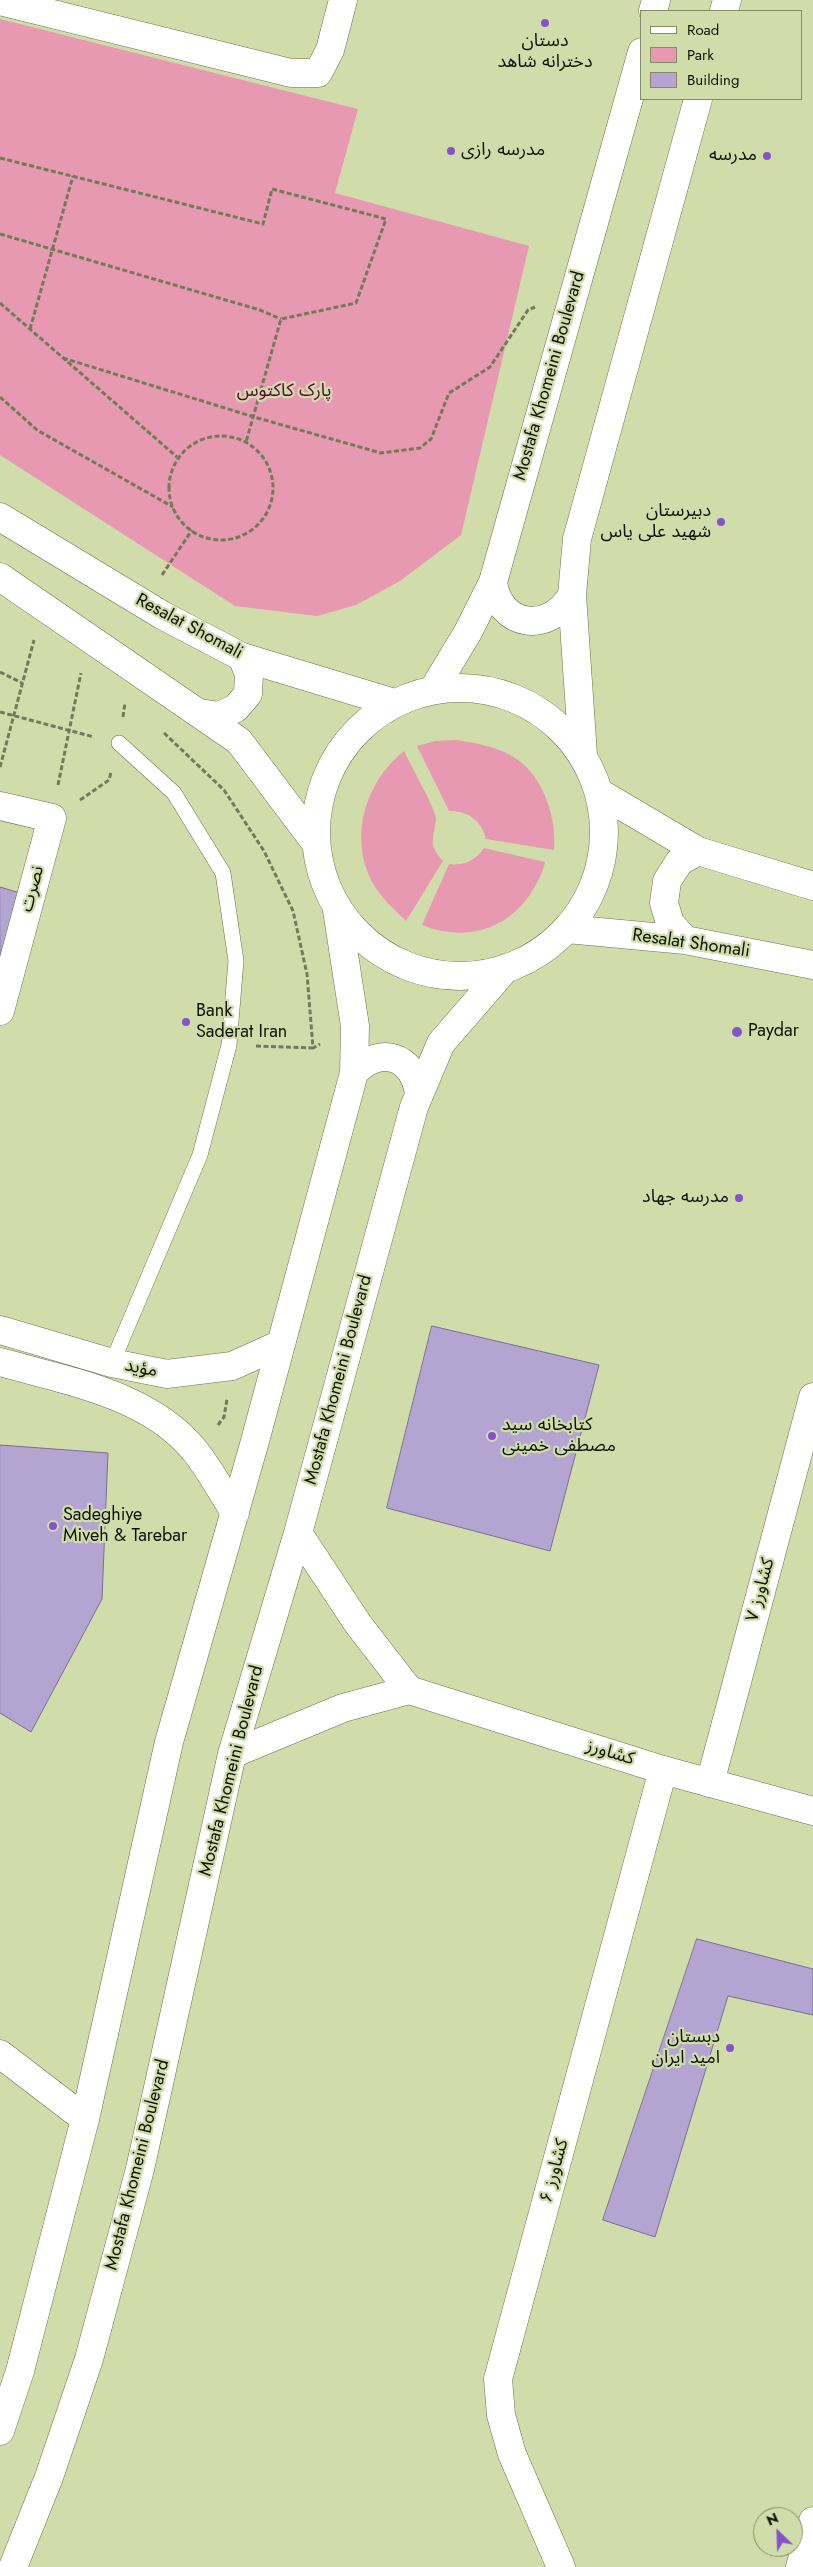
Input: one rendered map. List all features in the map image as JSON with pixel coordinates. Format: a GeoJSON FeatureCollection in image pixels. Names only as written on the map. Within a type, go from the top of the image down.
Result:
{"type":"FeatureCollection","features":[{"type":"Feature","properties":{"kind":"street"},"geometry":{"type":"LineString","coordinates":[[8,2],[291,73],[318,73],[330,50],[343,0]]}},
{"type":"Feature","properties":{"kind":"street","name":"Mostafa Khomeini Boulevard"},"geometry":{"type":"LineString","coordinates":[[433,690],[468,632],[493,582],[640,59]]}},
{"type":"Feature","properties":{"kind":"street"},"geometry":{"type":"LineString","coordinates":[[583,755],[572,595],[577,539],[698,100]]}},
{"type":"Feature","properties":{"kind":"street","name":"Resalat Shomali"},"geometry":{"type":"LineString","coordinates":[[0,517],[142,604],[242,657],[394,703]]}},
{"type":"Feature","properties":{"kind":"street"},"geometry":{"type":"LineString","coordinates":[[0,577],[239,741],[315,842]]}},
{"type":"Feature","properties":{"kind":"street"},"geometry":{"type":"LineString","coordinates":[[493,582],[494,594],[505,609],[520,619],[532,622],[556,614],[565,606],[572,595]]}},
{"type":"Feature","properties":{"kind":"street"},"geometry":{"type":"LineString","coordinates":[[200,713],[219,716],[236,708],[248,694],[249,674],[242,657]]}},
{"type":"Feature","properties":{"kind":"street"},"geometry":{"type":"LineString","coordinates":[[0,2431],[20,2371],[85,2119],[169,1742],[281,1344],[354,1074],[355,1026],[337,910],[322,877],[315,842],[318,800],[333,761],[359,727],[394,703],[433,690],[476,688],[519,699],[555,722],[583,755],[600,793],[605,841],[593,888],[567,929],[539,953],[506,968],[468,976],[430,974],[394,960],[362,939],[337,910]]}},
{"type":"Feature","properties":{"kind":"street"},"geometry":{"type":"LineString","coordinates":[[600,793],[698,851],[813,886]]}},
{"type":"Feature","properties":{"kind":"street"},"geometry":{"type":"LineString","coordinates":[[0,806],[52,818]]}},
{"type":"Feature","properties":{"kind":"street","name":"نصرت"},"geometry":{"type":"LineString","coordinates":[[0,1011],[52,818]]}},
{"type":"Feature","properties":{"kind":"street"},"geometry":{"type":"LineString","coordinates":[[685,940],[670,923],[664,902],[667,881],[679,862],[698,851]]}},
{"type":"Feature","properties":{"kind":"street","name":"Resalat Shomali"},"geometry":{"type":"LineString","coordinates":[[567,929],[685,940],[813,965]]}},
{"type":"Feature","properties":{"kind":"street","name":"Mostafa Khomeini Boulevard"},"geometry":{"type":"LineString","coordinates":[[13,2567],[49,2477],[89,2359],[140,2169],[232,1754],[298,1533],[419,1094],[441,1043],[506,968]]}},
{"type":"Feature","properties":{"kind":"street"},"geometry":{"type":"LineString","coordinates":[[354,1074],[363,1063],[375,1057],[388,1057],[401,1061],[411,1069],[417,1081],[419,1094]]}},
{"type":"Feature","properties":{"kind":"street","name":"مؤید"},"geometry":{"type":"LineString","coordinates":[[0,1330],[112,1363],[167,1374],[232,1366],[281,1344]]}},
{"type":"Feature","properties":{"kind":"street","name":"مؤید"},"geometry":{"type":"LineString","coordinates":[[0,1362],[107,1392],[164,1422],[195,1451],[234,1512]]}},
{"type":"Feature","properties":{"kind":"street","name":"کشاورز ۷"},"geometry":{"type":"LineString","coordinates":[[710,1783],[813,1397]]}},
{"type":"Feature","properties":{"kind":"street"},"geometry":{"type":"LineString","coordinates":[[232,1754],[343,1708],[409,1690],[358,1624],[298,1533]]}},
{"type":"Feature","properties":{"kind":"street","name":"کشاورز"},"geometry":{"type":"LineString","coordinates":[[409,1690],[663,1770],[813,1811]]}},
{"type":"Feature","properties":{"kind":"street","name":"کشاورز ۶"},"geometry":{"type":"LineString","coordinates":[[561,2567],[512,2454],[501,2415],[498,2379],[663,1770]]}},
{"type":"Feature","properties":{"kind":"street"},"geometry":{"type":"LineString","coordinates":[[0,2054],[85,2119]]}},
{"type":"Feature","properties":{"kind":"street"},"geometry":{"type":"LineString","coordinates":[[800,2567],[813,2521]]}},
{"type":"Feature","properties":{"kind":"lane"},"geometry":{"type":"LineString","coordinates":[[112,1363],[200,1155],[229,1045],[236,961],[223,873],[174,793],[119,744]]}},
{"type":"Feature","properties":{"kind":"path"},"geometry":{"type":"LineString","coordinates":[[0,158],[263,224],[272,190],[386,219],[356,303],[281,318],[260,310],[0,234]]}},
{"type":"Feature","properties":{"kind":"path"},"geometry":{"type":"LineString","coordinates":[[30,328],[73,176]]}},
{"type":"Feature","properties":{"kind":"path"},"geometry":{"type":"LineString","coordinates":[[63,358],[381,454],[420,448],[431,439],[449,393],[490,368],[528,310],[576,287]]}},
{"type":"Feature","properties":{"kind":"path"},"geometry":{"type":"LineString","coordinates":[[0,302],[177,457]]}},
{"type":"Feature","properties":{"kind":"path"},"geometry":{"type":"LineString","coordinates":[[246,442],[281,318]]}},
{"type":"Feature","properties":{"kind":"path"},"geometry":{"type":"LineString","coordinates":[[0,397],[37,430],[173,507]]}},
{"type":"Feature","properties":{"kind":"path"},"geometry":{"type":"LineString","coordinates":[[204,436],[237,436],[246,442],[264,455],[275,487],[265,519],[238,538],[204,539],[177,520],[167,488],[177,457],[204,436]]}},
{"type":"Feature","properties":{"kind":"path"},"geometry":{"type":"LineString","coordinates":[[142,604],[192,530]]}},
{"type":"Feature","properties":{"kind":"path"},"geometry":{"type":"LineString","coordinates":[[0,767],[34,640]]}},
{"type":"Feature","properties":{"kind":"path"},"geometry":{"type":"LineString","coordinates":[[0,672],[22,683]]}},
{"type":"Feature","properties":{"kind":"path"},"geometry":{"type":"LineString","coordinates":[[52,818],[81,673]]}},
{"type":"Feature","properties":{"kind":"path"},"geometry":{"type":"LineString","coordinates":[[52,818],[109,780],[119,744],[125,702]]}},
{"type":"Feature","properties":{"kind":"path"},"geometry":{"type":"LineString","coordinates":[[0,712],[119,744]]}},
{"type":"Feature","properties":{"kind":"path"},"geometry":{"type":"LineString","coordinates":[[229,1045],[313,1048]]}},
{"type":"Feature","properties":{"kind":"path"},"geometry":{"type":"LineString","coordinates":[[195,1451],[224,1417],[232,1366]]}},
{"type":"Feature","properties":{"kind":"green space","name":"پارک کاکتوس"},"geometry":{"type":"Polygon","coordinates":[[[0,19],[358,109],[335,193],[529,246],[461,535],[400,581],[356,605],[317,616],[235,606],[0,455],[0,19]]]}},
{"type":"Feature","properties":{"kind":"green space"},"geometry":{"type":"Polygon","coordinates":[[[456,740],[496,749],[518,760],[527,768],[542,788],[547,800],[553,826],[554,850],[486,839],[481,827],[473,818],[456,811],[449,811],[417,746],[435,741],[456,740]]]}},
{"type":"Feature","properties":{"kind":"green space"},"geometry":{"type":"Polygon","coordinates":[[[404,751],[435,813],[433,844],[443,861],[406,921],[374,886],[365,863],[362,845],[362,827],[371,793],[391,763],[404,751]]]}},
{"type":"Feature","properties":{"kind":"green space"},"geometry":{"type":"Polygon","coordinates":[[[484,848],[545,862],[538,882],[521,906],[496,924],[482,930],[453,933],[422,925],[449,864],[460,864],[469,861],[484,848]]]}},
{"type":"Feature","properties":{"kind":"building"},"geometry":{"type":"Polygon","coordinates":[[[0,887],[20,893],[0,969],[0,887]]]}},
{"type":"Feature","properties":{"kind":"building","name":"کتابخانه سید مصطفی خمینی"},"geometry":{"type":"Polygon","coordinates":[[[432,1326],[599,1365],[550,1551],[387,1508],[432,1326]]]}},
{"type":"Feature","properties":{"kind":"building","name":"Sadeghiye Miveh & Tarebar"},"geometry":{"type":"Polygon","coordinates":[[[0,1445],[108,1453],[102,1599],[31,1732],[0,1713],[0,1445]]]}},
{"type":"Feature","properties":{"kind":"building"},"geometry":{"type":"Polygon","coordinates":[[[697,1939],[813,1969],[813,2015],[728,1996],[655,2237],[603,2220],[697,1939]]]}},
{"type":"Feature","properties":{"kind":"place","name":"دستان دخترانه شاهد"},"geometry":{"type":"Point","coordinates":[545,23]}},
{"type":"Feature","properties":{"kind":"place","name":"مدرسه رازی"},"geometry":{"type":"Point","coordinates":[451,151]}},
{"type":"Feature","properties":{"kind":"place","name":"مدرسه"},"geometry":{"type":"Point","coordinates":[767,156]}},
{"type":"Feature","properties":{"kind":"place","name":"دبیرستان شهید علی یاس"},"geometry":{"type":"Point","coordinates":[721,522]}},
{"type":"Feature","properties":{"kind":"place","name":"Bank Saderat Iran"},"geometry":{"type":"Point","coordinates":[186,1022]}},
{"type":"Feature","properties":{"kind":"place","name":"Paydar"},"geometry":{"type":"Point","coordinates":[737,1032]}},
{"type":"Feature","properties":{"kind":"place","name":"مدرسه جهاد"},"geometry":{"type":"Point","coordinates":[739,1198]}},
{"type":"Feature","properties":{"kind":"place","name":"کتابخانه سید مصطفی خمینی"},"geometry":{"type":"Point","coordinates":[492,1436]}},
{"type":"Feature","properties":{"kind":"place","name":"Sadeghiye Miveh & Tarebar"},"geometry":{"type":"Point","coordinates":[53,1526]}},
{"type":"Feature","properties":{"kind":"place","name":"دبستان امید ایران"},"geometry":{"type":"Point","coordinates":[730,2048]}}]}
